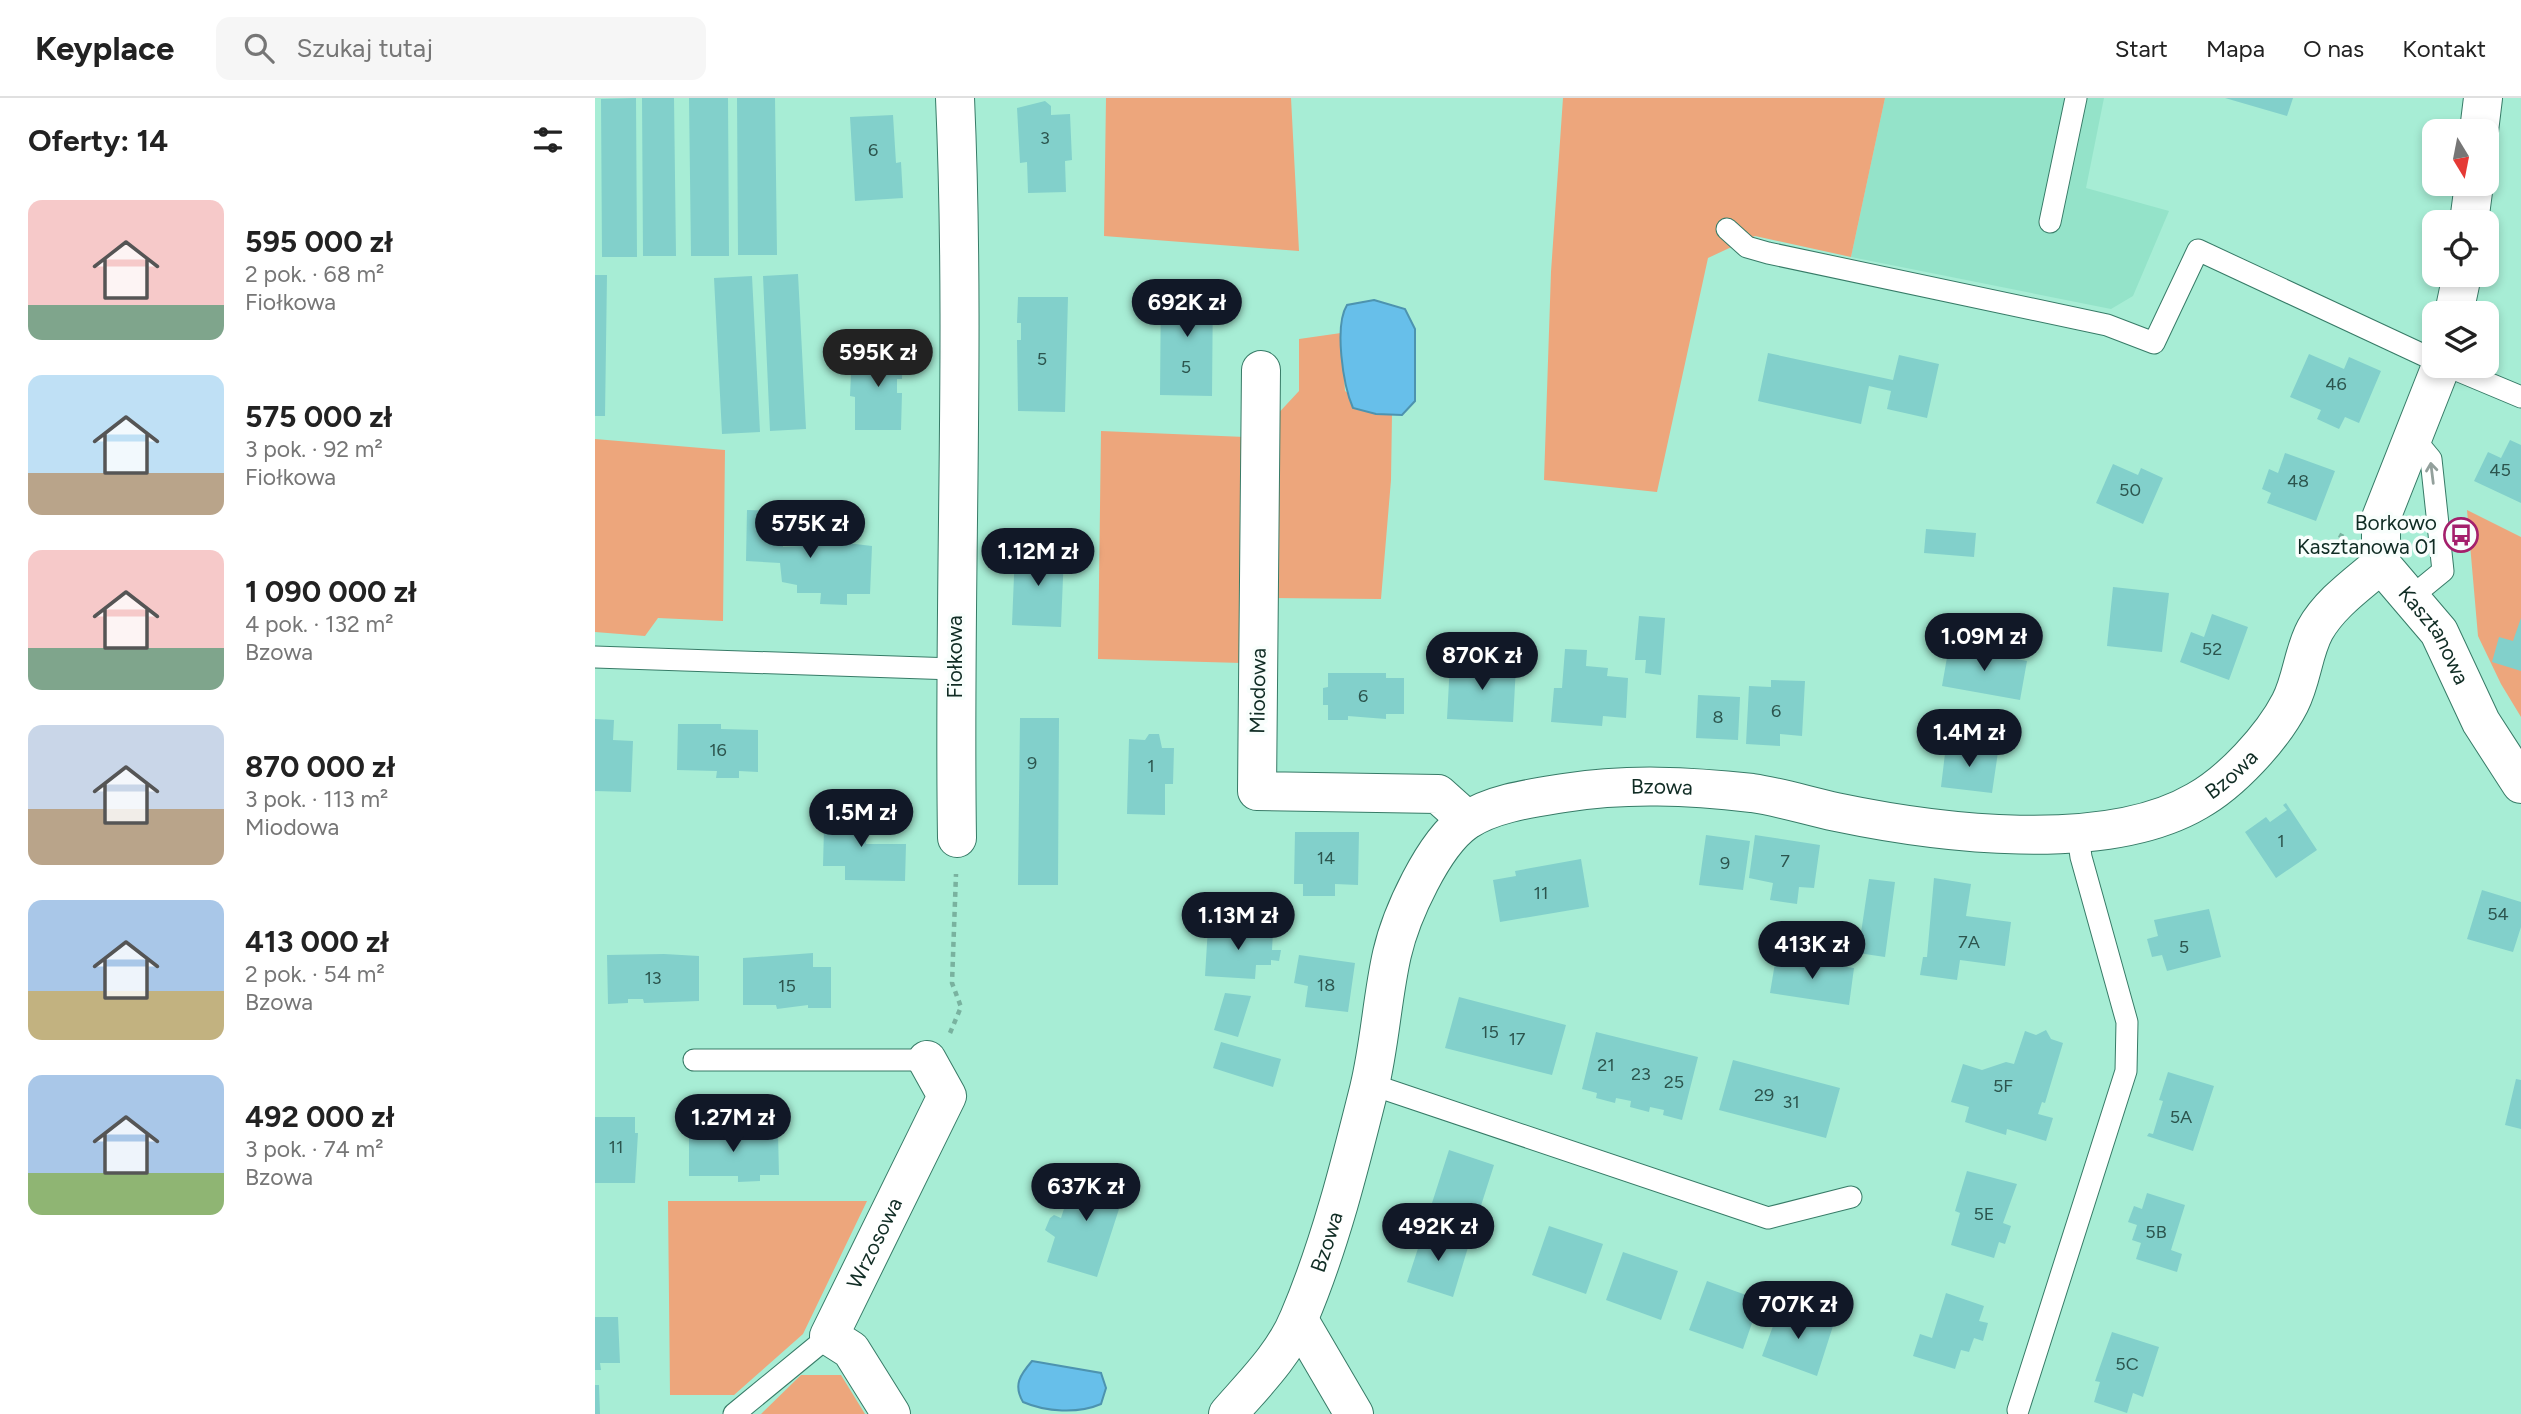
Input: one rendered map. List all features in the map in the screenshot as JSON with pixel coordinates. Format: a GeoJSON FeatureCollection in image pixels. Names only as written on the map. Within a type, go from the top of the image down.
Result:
{"type":"FeatureCollection","features":[{"type":"Feature","properties":{"kind":"street","name":"Fiołkowa"},"geometry":{"type":"LineString","coordinates":[[955,98],[961,215],[954,669],[957,838]]}},
{"type":"Feature","properties":{"kind":"street"},"geometry":{"type":"LineString","coordinates":[[2480,119],[2483,98]]}},
{"type":"Feature","properties":{"kind":"street","name":"Miodowa"},"geometry":{"type":"LineString","coordinates":[[1261,370],[1257,791],[1438,794],[1468,820]]}},
{"type":"Feature","properties":{"kind":"street"},"geometry":{"type":"LineString","coordinates":[[2381,564],[2381,518],[2436,378]]}},
{"type":"Feature","properties":{"kind":"street","name":"Bzowa"},"geometry":{"type":"LineString","coordinates":[[1228,1414],[1277,1357],[1299,1320],[1336,1206],[1370,1084],[1392,950],[1422,876],[1443,843],[1468,820],[1534,798],[1597,788],[1664,785],[1757,794],[1838,813],[1935,829],[2078,835],[2154,819],[2195,803],[2236,774],[2290,703],[2314,632],[2331,608],[2381,564]]}},
{"type":"Feature","properties":{"kind":"street","name":"Kasztanowa"},"geometry":{"type":"LineString","coordinates":[[2381,564],[2439,632],[2481,722],[2521,784]]}},
{"type":"Feature","properties":{"kind":"street","name":"Wrzosowa"},"geometry":{"type":"LineString","coordinates":[[829,1336],[947,1096],[926,1060]]}},
{"type":"Feature","properties":{"kind":"street"},"geometry":{"type":"LineString","coordinates":[[1299,1320],[1354,1414]]}},
{"type":"Feature","properties":{"kind":"street"},"geometry":{"type":"LineString","coordinates":[[829,1336],[851,1350],[891,1414]]}},
{"type":"Feature","properties":{"kind":"lane"},"geometry":{"type":"LineString","coordinates":[[2050,222],[2076,98]]}},
{"type":"Feature","properties":{"kind":"lane"},"geometry":{"type":"LineString","coordinates":[[1727,229],[1747,247],[1768,253],[2107,325],[2154,343],[2197,250],[2422,354]]}},
{"type":"Feature","properties":{"kind":"lane"},"geometry":{"type":"LineString","coordinates":[[2476,378],[2521,397]]}},
{"type":"Feature","properties":{"kind":"lane"},"geometry":{"type":"LineString","coordinates":[[2410,598],[2443,571],[2431,460],[2412,436]]}},
{"type":"Feature","properties":{"kind":"lane"},"geometry":{"type":"LineString","coordinates":[[595,657],[954,669]]}},
{"type":"Feature","properties":{"kind":"lane"},"geometry":{"type":"LineString","coordinates":[[2018,1410],[2126,1071],[2127,1022],[2081,857],[2078,835]]}},
{"type":"Feature","properties":{"kind":"lane"},"geometry":{"type":"LineString","coordinates":[[694,1060],[926,1060]]}},
{"type":"Feature","properties":{"kind":"lane"},"geometry":{"type":"LineString","coordinates":[[1370,1084],[1768,1218],[1851,1196]]}},
{"type":"Feature","properties":{"kind":"lane"},"geometry":{"type":"LineString","coordinates":[[734,1414],[829,1336]]}},
{"type":"Feature","properties":{"kind":"path"},"geometry":{"type":"LineString","coordinates":[[926,1060],[948,1036],[961,1007],[952,982],[957,838]]}},
{"type":"Feature","properties":{"kind":"shaded area"},"geometry":{"type":"Polygon","coordinates":[[[1106,98],[1291,98],[1299,251],[1104,236],[1106,98]]]}},
{"type":"Feature","properties":{"kind":"shaded area"},"geometry":{"type":"Polygon","coordinates":[[[1563,98],[1885,98],[1851,257],[1755,236],[1708,258],[1657,492],[1544,480],[1551,272],[1563,98]]]}},
{"type":"Feature","properties":{"kind":"shaded area"},"geometry":{"type":"Polygon","coordinates":[[[1885,98],[2104,98],[2086,188],[2169,211],[2133,296],[2111,309],[1851,257],[1885,98]]]}},
{"type":"Feature","properties":{"kind":"shaded area"},"geometry":{"type":"Polygon","coordinates":[[[1341,333],[1345,391],[1376,414],[1392,414],[1391,480],[1381,599],[1269,598],[1273,419],[1299,391],[1299,339],[1341,333]]]}},
{"type":"Feature","properties":{"kind":"shaded area"},"geometry":{"type":"Polygon","coordinates":[[[1101,431],[1245,437],[1242,663],[1098,659],[1101,431]]]}},
{"type":"Feature","properties":{"kind":"shaded area"},"geometry":{"type":"Polygon","coordinates":[[[595,439],[725,450],[723,621],[658,618],[645,636],[595,632],[595,439]]]}},
{"type":"Feature","properties":{"kind":"shaded area"},"geometry":{"type":"Polygon","coordinates":[[[2467,510],[2521,537],[2521,717],[2501,684],[2478,636],[2467,510]]]}},
{"type":"Feature","properties":{"kind":"shaded area"},"geometry":{"type":"Polygon","coordinates":[[[668,1201],[867,1201],[803,1334],[734,1395],[670,1395],[668,1201]]]}},
{"type":"Feature","properties":{"kind":"shaded area"},"geometry":{"type":"Polygon","coordinates":[[[801,1375],[841,1375],[865,1414],[761,1414],[801,1375]]]}},
{"type":"Feature","properties":{"kind":"water"},"geometry":{"type":"Polygon","coordinates":[[[1374,300],[1405,309],[1415,329],[1415,401],[1402,415],[1376,414],[1353,408],[1349,398],[1341,356],[1343,315],[1347,305],[1374,300]]]}},
{"type":"Feature","properties":{"kind":"water"},"geometry":{"type":"Polygon","coordinates":[[[1032,1361],[1101,1373],[1106,1388],[1101,1404],[1062,1410],[1023,1402],[1019,1380],[1032,1361]]]}},
{"type":"Feature","properties":{"kind":"building"},"geometry":{"type":"Polygon","coordinates":[[[636,98],[637,257],[602,257],[601,99],[636,98]]]}},
{"type":"Feature","properties":{"kind":"building"},"geometry":{"type":"Polygon","coordinates":[[[642,98],[674,98],[676,256],[643,256],[642,98]]]}},
{"type":"Feature","properties":{"kind":"building"},"geometry":{"type":"Polygon","coordinates":[[[689,98],[728,98],[729,256],[691,256],[689,98]]]}},
{"type":"Feature","properties":{"kind":"building"},"geometry":{"type":"Polygon","coordinates":[[[737,98],[775,98],[777,255],[738,255],[737,98]]]}},
{"type":"Feature","properties":{"kind":"building"},"geometry":{"type":"Polygon","coordinates":[[[2225,98],[2293,98],[2287,116],[2225,98]]]}},
{"type":"Feature","properties":{"kind":"building"},"geometry":{"type":"Polygon","coordinates":[[[1045,101],[1051,106],[1051,115],[1070,114],[1072,160],[1065,161],[1066,192],[1028,193],[1027,162],[1020,163],[1017,108],[1045,101]]]}},
{"type":"Feature","properties":{"kind":"building"},"geometry":{"type":"Polygon","coordinates":[[[893,115],[896,163],[901,162],[903,198],[855,201],[850,117],[893,115]]]}},
{"type":"Feature","properties":{"kind":"building"},"geometry":{"type":"Polygon","coordinates":[[[798,274],[806,429],[770,431],[763,276],[798,274]]]}},
{"type":"Feature","properties":{"kind":"building"},"geometry":{"type":"Polygon","coordinates":[[[595,275],[607,275],[605,416],[595,416],[595,275]]]}},
{"type":"Feature","properties":{"kind":"building"},"geometry":{"type":"Polygon","coordinates":[[[752,276],[760,432],[722,434],[714,278],[752,276]]]}},
{"type":"Feature","properties":{"kind":"building"},"geometry":{"type":"Polygon","coordinates":[[[1161,281],[1213,282],[1212,396],[1160,395],[1161,281]]]}},
{"type":"Feature","properties":{"kind":"building"},"geometry":{"type":"Polygon","coordinates":[[[1018,297],[1068,297],[1065,412],[1018,411],[1017,340],[1021,340],[1021,323],[1017,323],[1018,297]]]}},
{"type":"Feature","properties":{"kind":"building"},"geometry":{"type":"Polygon","coordinates":[[[856,349],[903,349],[902,379],[897,379],[897,393],[902,393],[901,430],[855,430],[855,397],[850,396],[851,374],[856,374],[856,349]]]}},
{"type":"Feature","properties":{"kind":"building"},"geometry":{"type":"Polygon","coordinates":[[[1768,353],[1893,380],[1899,355],[1939,364],[1927,418],[1887,409],[1891,391],[1869,386],[1861,424],[1758,401],[1768,353]]]}},
{"type":"Feature","properties":{"kind":"building"},"geometry":{"type":"Polygon","coordinates":[[[2309,354],[2344,369],[2349,357],[2381,371],[2359,423],[2345,417],[2339,429],[2317,419],[2321,410],[2290,397],[2309,354]]]}},
{"type":"Feature","properties":{"kind":"building"},"geometry":{"type":"Polygon","coordinates":[[[2510,440],[2521,445],[2521,503],[2474,481],[2488,452],[2501,458],[2510,440]]]}},
{"type":"Feature","properties":{"kind":"building"},"geometry":{"type":"Polygon","coordinates":[[[2285,453],[2335,471],[2316,521],[2267,503],[2271,493],[2262,489],[2269,469],[2278,473],[2285,453]]]}},
{"type":"Feature","properties":{"kind":"building"},"geometry":{"type":"Polygon","coordinates":[[[2113,464],[2138,475],[2141,468],[2163,478],[2143,524],[2096,503],[2113,464]]]}},
{"type":"Feature","properties":{"kind":"building"},"geometry":{"type":"Polygon","coordinates":[[[747,510],[784,511],[783,547],[822,545],[822,540],[872,546],[870,594],[847,594],[847,605],[820,604],[821,593],[797,593],[797,585],[782,582],[780,563],[746,561],[747,510]]]}},
{"type":"Feature","properties":{"kind":"building"},"geometry":{"type":"Polygon","coordinates":[[[1926,529],[1976,533],[1974,557],[1924,553],[1926,529]]]}},
{"type":"Feature","properties":{"kind":"building"},"geometry":{"type":"Polygon","coordinates":[[[1031,548],[1064,553],[1061,627],[1012,625],[1015,551],[1031,552],[1031,548]]]}},
{"type":"Feature","properties":{"kind":"building"},"geometry":{"type":"Polygon","coordinates":[[[2113,587],[2169,593],[2162,652],[2107,646],[2113,587]]]}},
{"type":"Feature","properties":{"kind":"building"},"geometry":{"type":"Polygon","coordinates":[[[2212,614],[2248,627],[2229,680],[2180,662],[2191,632],[2204,637],[2212,614]]]}},
{"type":"Feature","properties":{"kind":"building"},"geometry":{"type":"Polygon","coordinates":[[[1639,616],[1665,618],[1661,675],[1645,673],[1646,660],[1635,660],[1639,616]]]}},
{"type":"Feature","properties":{"kind":"building"},"geometry":{"type":"Polygon","coordinates":[[[2521,618],[2521,671],[2492,662],[2499,637],[2513,641],[2521,618]]]}},
{"type":"Feature","properties":{"kind":"building"},"geometry":{"type":"Polygon","coordinates":[[[1949,646],[2027,661],[2020,700],[1942,686],[1949,646]]]}},
{"type":"Feature","properties":{"kind":"building"},"geometry":{"type":"Polygon","coordinates":[[[1565,649],[1587,650],[1586,666],[1608,668],[1607,676],[1628,678],[1626,718],[1603,716],[1602,726],[1551,722],[1554,688],[1562,688],[1565,649]]]}},
{"type":"Feature","properties":{"kind":"building"},"geometry":{"type":"Polygon","coordinates":[[[1450,663],[1516,666],[1513,722],[1447,719],[1450,663]]]}},
{"type":"Feature","properties":{"kind":"building"},"geometry":{"type":"Polygon","coordinates":[[[1328,673],[1386,673],[1386,678],[1404,678],[1404,714],[1386,714],[1386,719],[1348,716],[1348,720],[1328,720],[1328,705],[1323,705],[1323,688],[1328,687],[1328,673]]]}},
{"type":"Feature","properties":{"kind":"building"},"geometry":{"type":"Polygon","coordinates":[[[1771,680],[1805,681],[1802,736],[1780,734],[1780,746],[1746,744],[1749,686],[1771,687],[1771,680]]]}},
{"type":"Feature","properties":{"kind":"building"},"geometry":{"type":"Polygon","coordinates":[[[1698,695],[1740,697],[1738,740],[1696,738],[1698,695]]]}},
{"type":"Feature","properties":{"kind":"building"},"geometry":{"type":"Polygon","coordinates":[[[1020,718],[1059,718],[1058,885],[1018,885],[1020,718]]]}},
{"type":"Feature","properties":{"kind":"building"},"geometry":{"type":"Polygon","coordinates":[[[595,719],[614,720],[613,740],[633,741],[631,792],[595,791],[595,719]]]}},
{"type":"Feature","properties":{"kind":"building"},"geometry":{"type":"Polygon","coordinates":[[[678,724],[721,724],[721,729],[758,730],[758,772],[739,771],[739,778],[716,778],[717,771],[677,770],[678,724]]]}},
{"type":"Feature","properties":{"kind":"building"},"geometry":{"type":"Polygon","coordinates":[[[1149,734],[1159,734],[1162,748],[1174,748],[1173,784],[1165,784],[1165,815],[1127,814],[1129,739],[1145,740],[1149,734]]]}},
{"type":"Feature","properties":{"kind":"building"},"geometry":{"type":"Polygon","coordinates":[[[1946,745],[1998,752],[1992,793],[1941,787],[1946,745]]]}},
{"type":"Feature","properties":{"kind":"building"},"geometry":{"type":"Polygon","coordinates":[[[2286,803],[2317,850],[2276,878],[2245,832],[2266,817],[2270,822],[2287,810],[2283,805],[2286,803]]]}},
{"type":"Feature","properties":{"kind":"building"},"geometry":{"type":"Polygon","coordinates":[[[834,809],[871,810],[871,830],[867,830],[866,844],[906,844],[905,881],[845,880],[845,866],[823,866],[824,828],[833,828],[834,809]]]}},
{"type":"Feature","properties":{"kind":"building"},"geometry":{"type":"Polygon","coordinates":[[[1295,832],[1359,832],[1358,885],[1335,884],[1335,896],[1303,896],[1303,884],[1294,884],[1295,832]]]}},
{"type":"Feature","properties":{"kind":"building"},"geometry":{"type":"Polygon","coordinates":[[[1706,835],[1750,841],[1743,890],[1699,885],[1706,835]]]}},
{"type":"Feature","properties":{"kind":"building"},"geometry":{"type":"Polygon","coordinates":[[[1755,835],[1820,845],[1814,888],[1799,887],[1797,904],[1770,900],[1773,883],[1749,878],[1755,835]]]}},
{"type":"Feature","properties":{"kind":"building"},"geometry":{"type":"Polygon","coordinates":[[[1581,859],[1589,907],[1500,922],[1493,880],[1516,876],[1515,871],[1581,859]]]}},
{"type":"Feature","properties":{"kind":"building"},"geometry":{"type":"Polygon","coordinates":[[[1934,878],[1971,884],[1966,916],[2011,922],[2005,966],[1960,960],[1957,980],[1920,975],[1923,957],[1927,957],[1934,878]]]}},
{"type":"Feature","properties":{"kind":"building"},"geometry":{"type":"Polygon","coordinates":[[[1869,879],[1895,882],[1885,957],[1858,953],[1869,879]]]}},
{"type":"Feature","properties":{"kind":"building"},"geometry":{"type":"Polygon","coordinates":[[[2482,890],[2521,902],[2521,927],[2513,952],[2467,939],[2482,890]]]}},
{"type":"Feature","properties":{"kind":"building"},"geometry":{"type":"Polygon","coordinates":[[[2209,909],[2221,957],[2167,971],[2162,955],[2152,957],[2147,939],[2158,936],[2154,920],[2209,909]]]}},
{"type":"Feature","properties":{"kind":"building"},"geometry":{"type":"Polygon","coordinates":[[[1208,927],[1273,931],[1272,950],[1281,950],[1279,961],[1271,960],[1271,965],[1256,965],[1255,979],[1205,976],[1208,927]]]}},
{"type":"Feature","properties":{"kind":"building"},"geometry":{"type":"Polygon","coordinates":[[[813,953],[813,967],[831,967],[831,1008],[808,1008],[808,1005],[777,1009],[776,1005],[743,1005],[743,958],[813,953]]]}},
{"type":"Feature","properties":{"kind":"building"},"geometry":{"type":"Polygon","coordinates":[[[607,955],[699,956],[699,1001],[644,1003],[643,999],[628,999],[628,1003],[608,1004],[607,955]]]}},
{"type":"Feature","properties":{"kind":"building"},"geometry":{"type":"Polygon","coordinates":[[[1299,955],[1355,963],[1348,1012],[1305,1007],[1308,986],[1294,983],[1299,955]]]}},
{"type":"Feature","properties":{"kind":"building"},"geometry":{"type":"Polygon","coordinates":[[[1776,957],[1854,968],[1849,1005],[1770,993],[1776,957]]]}},
{"type":"Feature","properties":{"kind":"building"},"geometry":{"type":"Polygon","coordinates":[[[1225,993],[1251,996],[1238,1037],[1214,1030],[1225,993]]]}},
{"type":"Feature","properties":{"kind":"building"},"geometry":{"type":"Polygon","coordinates":[[[1459,997],[1566,1025],[1552,1075],[1445,1048],[1459,997]]]}},
{"type":"Feature","properties":{"kind":"building"},"geometry":{"type":"Polygon","coordinates":[[[2046,1030],[2051,1039],[2063,1043],[2045,1103],[2042,1102],[2038,1114],[2053,1118],[2046,1141],[2007,1129],[2006,1135],[1965,1122],[1969,1107],[1951,1102],[1963,1064],[1982,1070],[2006,1062],[2014,1064],[2025,1031],[2036,1035],[2046,1030]]]}},
{"type":"Feature","properties":{"kind":"building"},"geometry":{"type":"Polygon","coordinates":[[[1596,1032],[1698,1057],[1682,1120],[1663,1115],[1664,1110],[1650,1107],[1649,1112],[1630,1107],[1631,1101],[1616,1098],[1615,1103],[1596,1098],[1597,1093],[1582,1089],[1596,1032]]]}},
{"type":"Feature","properties":{"kind":"building"},"geometry":{"type":"Polygon","coordinates":[[[1221,1042],[1281,1059],[1273,1087],[1213,1068],[1221,1042]]]}},
{"type":"Feature","properties":{"kind":"building"},"geometry":{"type":"Polygon","coordinates":[[[1733,1060],[1840,1088],[1826,1138],[1719,1110],[1733,1060]]]}},
{"type":"Feature","properties":{"kind":"building"},"geometry":{"type":"Polygon","coordinates":[[[2168,1072],[2214,1086],[2193,1151],[2147,1136],[2149,1133],[2153,1134],[2163,1101],[2159,1100],[2168,1072]]]}},
{"type":"Feature","properties":{"kind":"building"},"geometry":{"type":"Polygon","coordinates":[[[2516,1079],[2521,1080],[2521,1129],[2505,1125],[2516,1079]]]}},
{"type":"Feature","properties":{"kind":"building"},"geometry":{"type":"Polygon","coordinates":[[[595,1117],[635,1117],[635,1133],[638,1133],[635,1183],[595,1183],[595,1117]]]}},
{"type":"Feature","properties":{"kind":"building"},"geometry":{"type":"Polygon","coordinates":[[[689,1129],[741,1129],[741,1133],[778,1133],[779,1175],[760,1175],[760,1181],[738,1182],[738,1176],[689,1176],[689,1129]]]}},
{"type":"Feature","properties":{"kind":"building"},"geometry":{"type":"Polygon","coordinates":[[[1449,1150],[1494,1165],[1477,1218],[1432,1203],[1449,1150]]]}},
{"type":"Feature","properties":{"kind":"building"},"geometry":{"type":"Polygon","coordinates":[[[1084,1165],[1123,1177],[1113,1207],[1119,1209],[1097,1277],[1047,1262],[1055,1237],[1045,1230],[1054,1215],[1061,1218],[1069,1193],[1075,1195],[1084,1165]]]}},
{"type":"Feature","properties":{"kind":"building"},"geometry":{"type":"Polygon","coordinates":[[[1967,1171],[2017,1184],[2003,1223],[2011,1226],[2005,1244],[1999,1242],[1994,1258],[1951,1245],[1960,1213],[1955,1211],[1967,1171]]]}},
{"type":"Feature","properties":{"kind":"building"},"geometry":{"type":"Polygon","coordinates":[[[2147,1193],[2185,1205],[2171,1250],[2182,1254],[2177,1272],[2136,1259],[2141,1243],[2132,1240],[2137,1225],[2128,1222],[2134,1206],[2142,1209],[2147,1193]]]}},
{"type":"Feature","properties":{"kind":"building"},"geometry":{"type":"Polygon","coordinates":[[[1549,1226],[1603,1244],[1586,1294],[1532,1275],[1549,1226]]]}},
{"type":"Feature","properties":{"kind":"building"},"geometry":{"type":"Polygon","coordinates":[[[1424,1230],[1469,1244],[1453,1297],[1407,1282],[1424,1230]]]}},
{"type":"Feature","properties":{"kind":"building"},"geometry":{"type":"Polygon","coordinates":[[[1623,1252],[1678,1271],[1661,1320],[1606,1300],[1623,1252]]]}},
{"type":"Feature","properties":{"kind":"building"},"geometry":{"type":"Polygon","coordinates":[[[1707,1281],[1760,1300],[1743,1349],[1689,1330],[1707,1281]]]}},
{"type":"Feature","properties":{"kind":"building"},"geometry":{"type":"Polygon","coordinates":[[[1946,1293],[1984,1306],[1979,1321],[1988,1323],[1983,1341],[1974,1338],[1969,1352],[1961,1350],[1955,1369],[1913,1356],[1920,1334],[1932,1338],[1946,1293]]]}},
{"type":"Feature","properties":{"kind":"building"},"geometry":{"type":"Polygon","coordinates":[[[1780,1307],[1833,1326],[1817,1376],[1762,1356],[1780,1307]]]}},
{"type":"Feature","properties":{"kind":"building"},"geometry":{"type":"Polygon","coordinates":[[[595,1317],[618,1317],[620,1363],[600,1363],[601,1370],[595,1370],[595,1317]]]}},
{"type":"Feature","properties":{"kind":"building"},"geometry":{"type":"Polygon","coordinates":[[[2112,1332],[2159,1347],[2143,1397],[2133,1393],[2127,1413],[2094,1402],[2100,1382],[2095,1381],[2112,1332]]]}},
{"type":"Feature","properties":{"kind":"building"},"geometry":{"type":"Polygon","coordinates":[[[595,1385],[599,1385],[600,1414],[595,1414],[595,1385]]]}},
{"type":"Feature","properties":{"kind":"place","name":"Borkowo Kasztanowa 01"},"geometry":{"type":"Point","coordinates":[2461,535]}}]}
